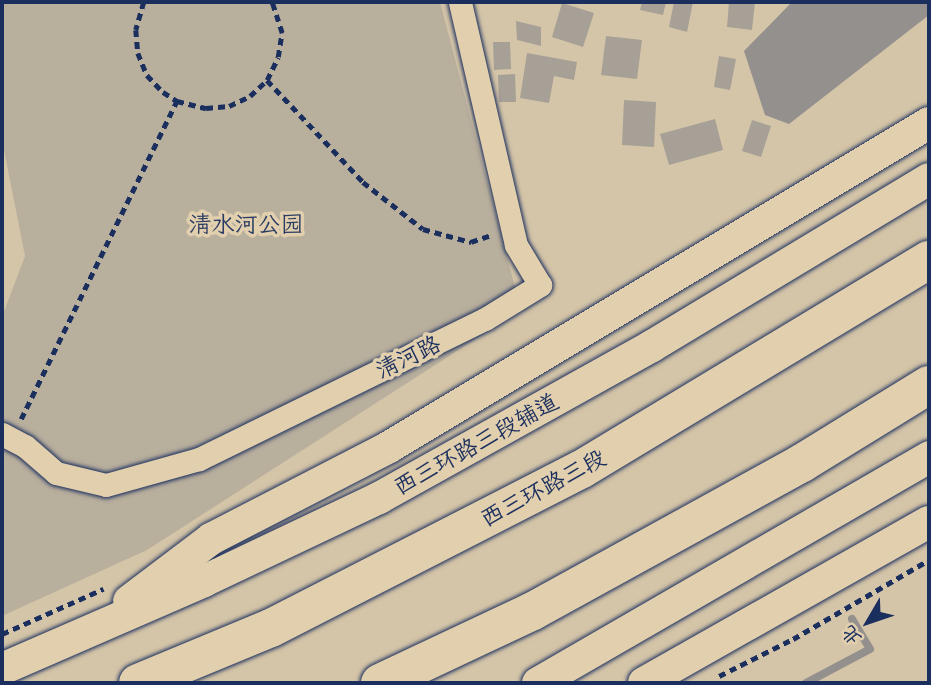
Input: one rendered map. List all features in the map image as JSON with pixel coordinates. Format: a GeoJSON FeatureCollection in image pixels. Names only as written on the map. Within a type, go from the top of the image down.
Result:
{"type":"FeatureCollection","features":[{"type":"Feature","properties":{"kind":"highway","name":"西三环路三段"},"geometry":{"type":"LineString","coordinates":[[138,683],[271,628],[582,469],[929,260]]}},
{"type":"Feature","properties":{"kind":"highway"},"geometry":{"type":"LineString","coordinates":[[380,683],[533,611],[802,463],[929,384]]}},
{"type":"Feature","properties":{"kind":"main road"},"geometry":{"type":"LineString","coordinates":[[89,631],[211,539],[389,447],[929,123]]}},
{"type":"Feature","properties":{"kind":"main road","name":"西三环路三段辅道"},"geometry":{"type":"LineString","coordinates":[[2,669],[204,581],[379,498],[652,346],[929,180]]}},
{"type":"Feature","properties":{"kind":"main road"},"geometry":{"type":"LineString","coordinates":[[545,680],[929,457]]}},
{"type":"Feature","properties":{"kind":"main road"},"geometry":{"type":"LineString","coordinates":[[644,683],[929,522]]}},
{"type":"Feature","properties":{"kind":"street","name":"清河路"},"geometry":{"type":"LineString","coordinates":[[7,436],[25,446],[56,473],[106,485],[200,458],[485,319],[540,285],[516,245],[460,2]]}},
{"type":"Feature","properties":{"kind":"path"},"geometry":{"type":"LineString","coordinates":[[144,2],[136,30],[138,53],[147,75],[163,92],[177,101],[206,108],[229,106],[250,96],[267,80],[278,57],[282,33],[272,2]]}},
{"type":"Feature","properties":{"kind":"path"},"geometry":{"type":"LineString","coordinates":[[267,80],[363,182],[424,229],[471,242],[512,229]]}},
{"type":"Feature","properties":{"kind":"path"},"geometry":{"type":"LineString","coordinates":[[7,436],[177,101]]}},
{"type":"Feature","properties":{"kind":"path"},"geometry":{"type":"LineString","coordinates":[[716,678],[793,639],[929,560]]}},
{"type":"Feature","properties":{"kind":"green space","name":"清水河公园"},"geometry":{"type":"Polygon","coordinates":[[[2,2],[440,2],[521,310],[147,550],[2,616],[2,317],[25,256],[2,140],[2,2]]]}},
{"type":"Feature","properties":{"kind":"shaded area"},"geometry":{"type":"Polygon","coordinates":[[[792,2],[929,2],[929,15],[789,124],[765,115],[744,51],[792,2]]]}},
{"type":"Feature","properties":{"kind":"building"},"geometry":{"type":"Polygon","coordinates":[[[642,2],[666,2],[663,15],[640,10],[642,2]]]}},
{"type":"Feature","properties":{"kind":"building"},"geometry":{"type":"Polygon","coordinates":[[[674,2],[693,2],[687,32],[669,27],[674,2]]]}},
{"type":"Feature","properties":{"kind":"building"},"geometry":{"type":"Polygon","coordinates":[[[729,2],[755,2],[752,30],[727,27],[729,2]]]}},
{"type":"Feature","properties":{"kind":"building"},"geometry":{"type":"Polygon","coordinates":[[[562,3],[594,13],[583,47],[552,37],[562,3]]]}},
{"type":"Feature","properties":{"kind":"building"},"geometry":{"type":"Polygon","coordinates":[[[516,21],[541,27],[541,46],[517,40],[516,21]]]}},
{"type":"Feature","properties":{"kind":"building"},"geometry":{"type":"Polygon","coordinates":[[[606,36],[642,40],[637,79],[601,75],[606,36]]]}},
{"type":"Feature","properties":{"kind":"building"},"geometry":{"type":"Polygon","coordinates":[[[493,42],[510,42],[511,69],[494,70],[493,42]]]}},
{"type":"Feature","properties":{"kind":"building"},"geometry":{"type":"Polygon","coordinates":[[[527,53],[577,62],[574,80],[554,76],[549,103],[520,98],[527,53]]]}},
{"type":"Feature","properties":{"kind":"building"},"geometry":{"type":"Polygon","coordinates":[[[719,56],[736,59],[730,90],[714,87],[719,56]]]}},
{"type":"Feature","properties":{"kind":"building"},"geometry":{"type":"Polygon","coordinates":[[[515,74],[516,102],[499,102],[498,75],[515,74]]]}},
{"type":"Feature","properties":{"kind":"building"},"geometry":{"type":"Polygon","coordinates":[[[624,100],[656,102],[654,147],[622,145],[624,100]]]}},
{"type":"Feature","properties":{"kind":"building"},"geometry":{"type":"Polygon","coordinates":[[[715,119],[723,150],[669,165],[660,134],[715,119]]]}},
{"type":"Feature","properties":{"kind":"building"},"geometry":{"type":"Polygon","coordinates":[[[752,120],[771,126],[761,157],[742,151],[752,120]]]}},
{"type":"Feature","properties":{"kind":"waterway"},"geometry":{"type":"LineString","coordinates":[[806,683],[870,649],[852,619]]}}]}
